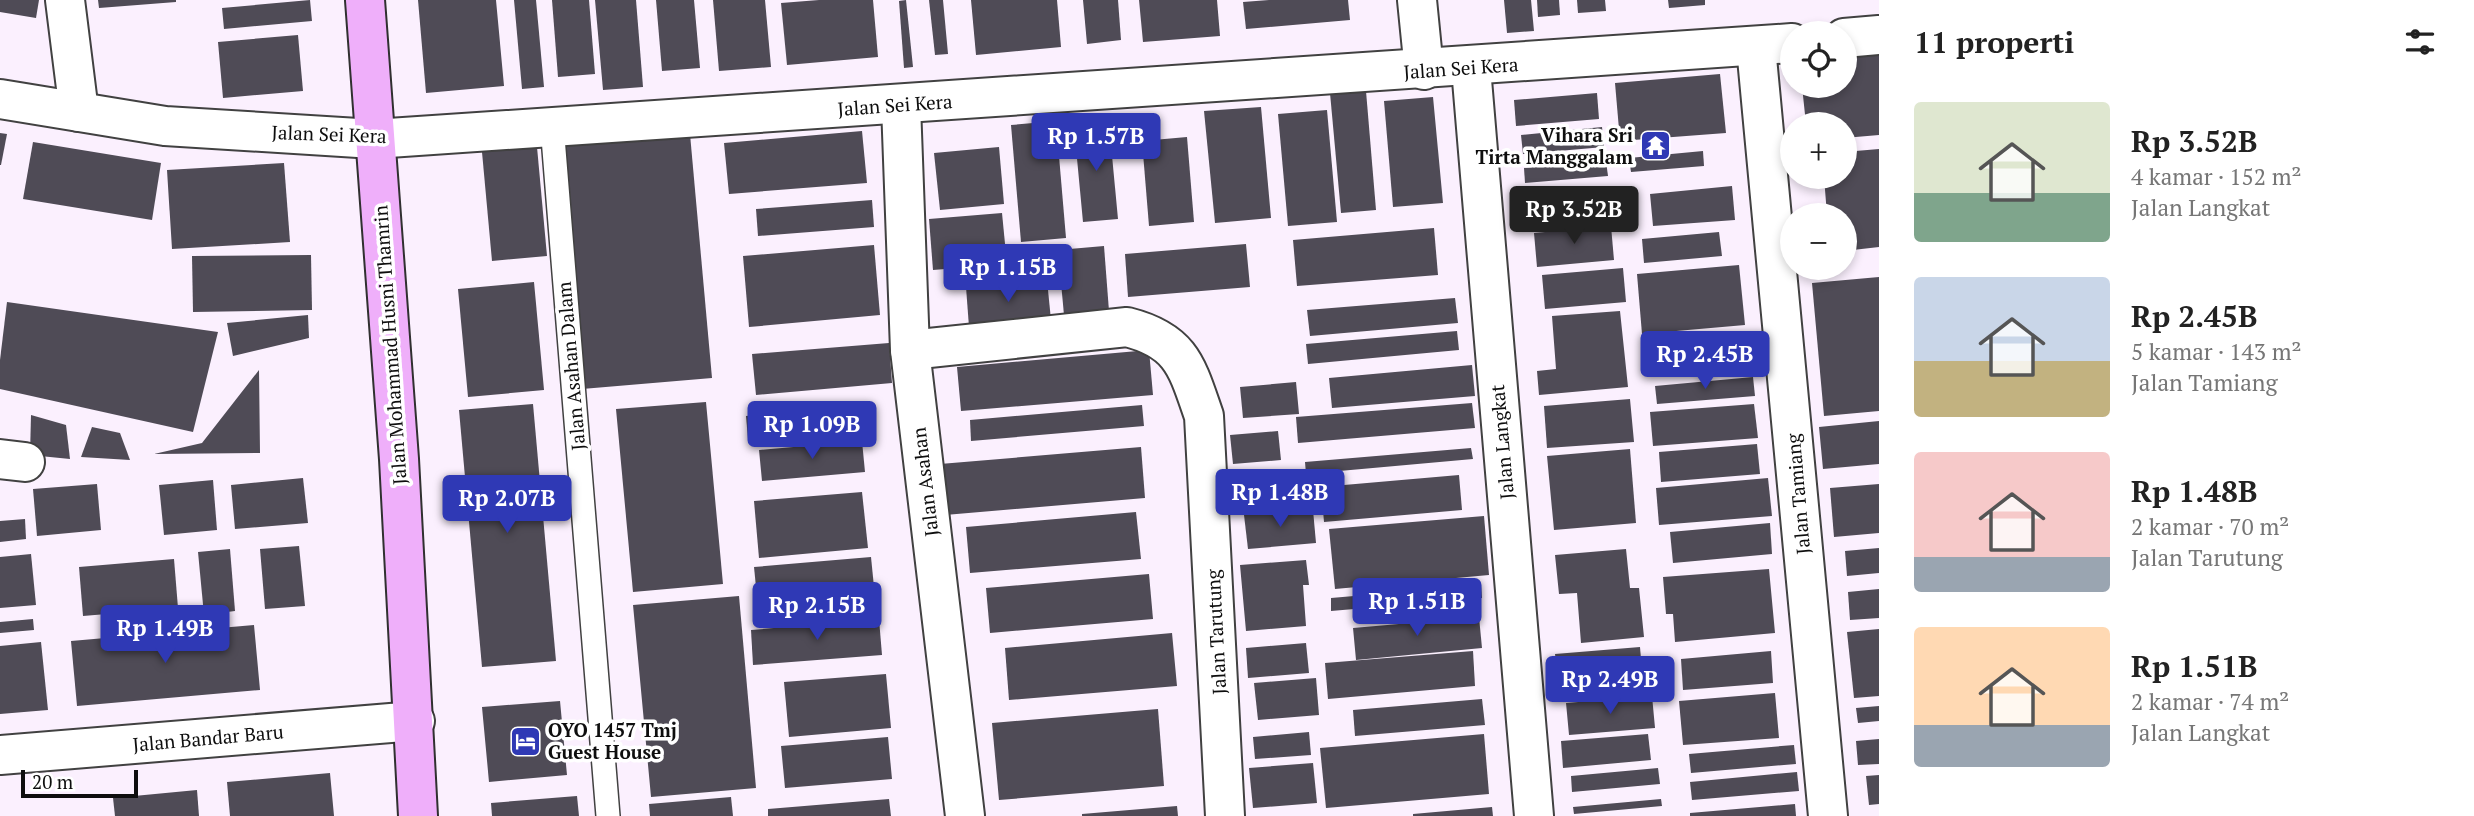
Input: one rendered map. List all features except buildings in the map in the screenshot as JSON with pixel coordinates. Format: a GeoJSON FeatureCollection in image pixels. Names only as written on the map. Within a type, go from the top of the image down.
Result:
{"type":"FeatureCollection","features":[{"type":"Feature","properties":{"kind":"main road","name":"Jalan Mohammad Husni Thamrin"},"geometry":{"type":"LineString","coordinates":[[365,0],[415,721],[418,816]]}},
{"type":"Feature","properties":{"kind":"street"},"geometry":{"type":"LineString","coordinates":[[65,0],[79,112]]}},
{"type":"Feature","properties":{"kind":"street"},"geometry":{"type":"LineString","coordinates":[[1417,0],[1424,70]]}},
{"type":"Feature","properties":{"kind":"street"},"geometry":{"type":"LineString","coordinates":[[1857,37],[1879,35]]}},
{"type":"Feature","properties":{"kind":"street","name":"Jalan Sei Kera"},"geometry":{"type":"LineString","coordinates":[[0,99],[165,126],[374,139],[552,125],[1471,68],[1774,45]]}},
{"type":"Feature","properties":{"kind":"street","name":"Jalan Tamiang"},"geometry":{"type":"LineString","coordinates":[[1774,45],[1828,816]]}},
{"type":"Feature","properties":{"kind":"street","name":"Jalan Langkat"},"geometry":{"type":"LineString","coordinates":[[1471,68],[1534,816]]}},
{"type":"Feature","properties":{"kind":"street","name":"Jalan Asahan"},"geometry":{"type":"LineString","coordinates":[[901,105],[910,350],[965,816]]}},
{"type":"Feature","properties":{"kind":"street","name":"Jalan Tarutung"},"geometry":{"type":"LineString","coordinates":[[910,350],[1127,327],[1149,333],[1169,345],[1186,364],[1204,415],[1225,816]]}},
{"type":"Feature","properties":{"kind":"street","name":"Jalan Bandar Baru"},"geometry":{"type":"LineString","coordinates":[[0,755],[415,721]]}},
{"type":"Feature","properties":{"kind":"lane","name":"Jalan Asahan Dalam"},"geometry":{"type":"LineString","coordinates":[[552,125],[608,816]]}},
{"type":"Feature","properties":{"kind":"place","name":"Vihara Sri Tirta Manggalam"},"geometry":{"type":"Point","coordinates":[1656,146]}},
{"type":"Feature","properties":{"kind":"place","name":"OYO 1457 Tmj Guest House"},"geometry":{"type":"Point","coordinates":[525,741]}}]}
